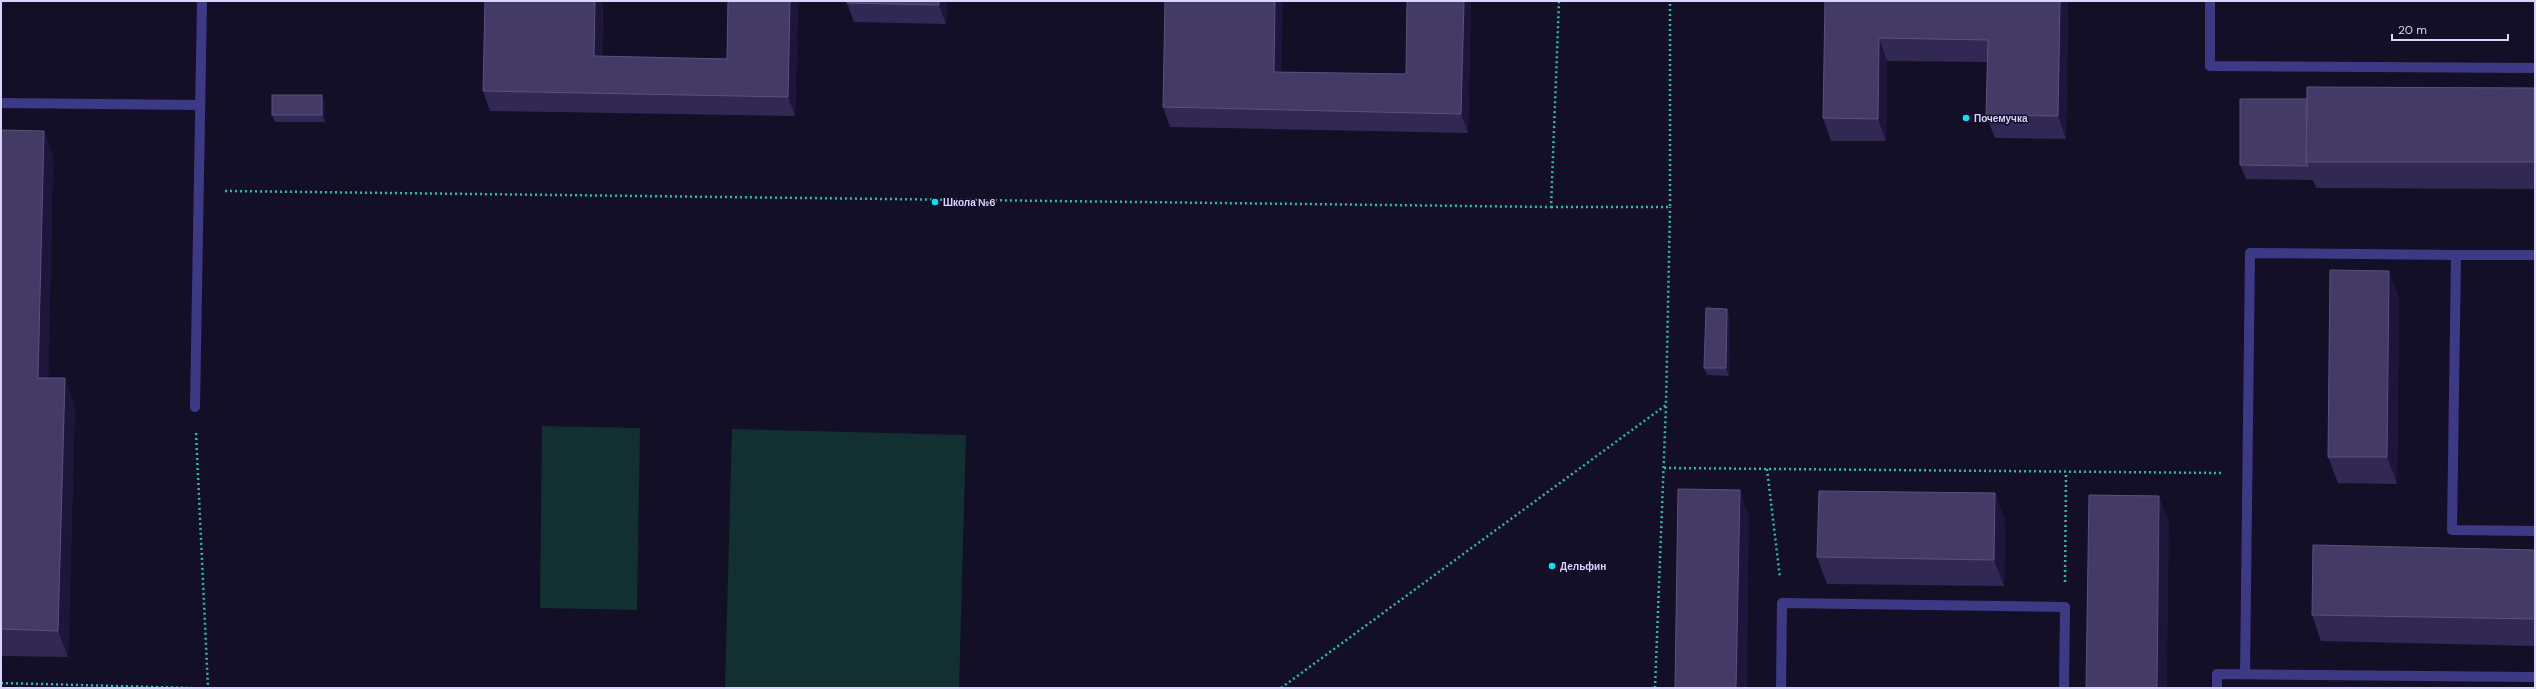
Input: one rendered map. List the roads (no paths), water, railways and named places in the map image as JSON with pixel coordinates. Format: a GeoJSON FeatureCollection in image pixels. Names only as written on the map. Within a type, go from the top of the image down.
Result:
{"type":"FeatureCollection","features":[{"type":"Feature","properties":{"kind":"lane"},"geometry":{"type":"LineString","coordinates":[[195,407],[202,1]]}},
{"type":"Feature","properties":{"kind":"lane"},"geometry":{"type":"LineString","coordinates":[[2210,1],[2210,66],[2535,68]]}},
{"type":"Feature","properties":{"kind":"lane"},"geometry":{"type":"LineString","coordinates":[[1,103],[200,105]]}},
{"type":"Feature","properties":{"kind":"lane"},"geometry":{"type":"LineString","coordinates":[[2245,674],[2250,253],[2535,255]]}},
{"type":"Feature","properties":{"kind":"lane"},"geometry":{"type":"LineString","coordinates":[[2456,255],[2452,530],[2535,531]]}},
{"type":"Feature","properties":{"kind":"lane"},"geometry":{"type":"LineString","coordinates":[[1781,688],[1782,603],[2065,607],[2064,688]]}},
{"type":"Feature","properties":{"kind":"lane"},"geometry":{"type":"LineString","coordinates":[[2217,688],[2217,674],[2535,677]]}},
{"type":"Feature","properties":{"kind":"place","name":"Почемучка"},"geometry":{"type":"Point","coordinates":[1966,118]}},
{"type":"Feature","properties":{"kind":"place","name":"Школа №6"},"geometry":{"type":"Point","coordinates":[935,202]}},
{"type":"Feature","properties":{"kind":"place","name":"Дельфин"},"geometry":{"type":"Point","coordinates":[1552,566]}}]}
